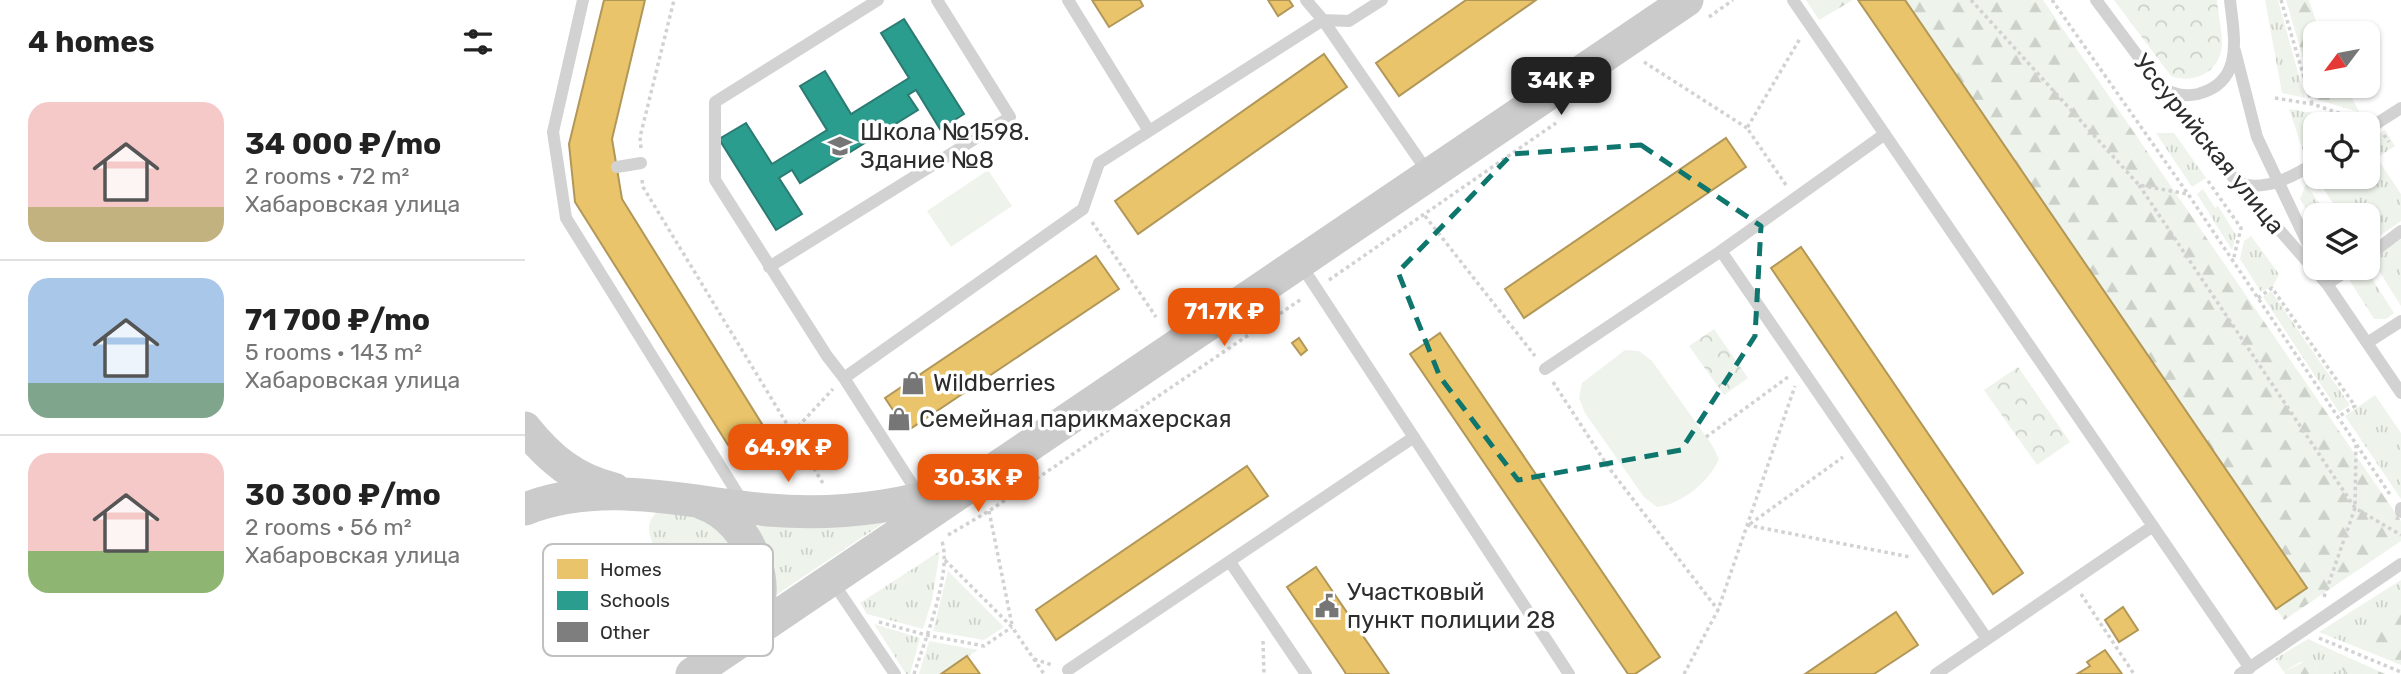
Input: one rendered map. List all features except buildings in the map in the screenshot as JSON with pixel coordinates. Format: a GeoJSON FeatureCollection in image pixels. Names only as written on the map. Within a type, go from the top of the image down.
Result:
{"type":"FeatureCollection","features":[{"type":"Feature","properties":{"kind":"main road"},"geometry":{"type":"LineString","coordinates":[[773,620],[991,473],[1308,276],[1429,174],[1693,12]]}},
{"type":"Feature","properties":{"kind":"main road"},"geometry":{"type":"LineString","coordinates":[[525,430],[558,464],[598,485],[746,507],[805,512],[870,508],[964,487],[991,473]]}},
{"type":"Feature","properties":{"kind":"main road"},"geometry":{"type":"LineString","coordinates":[[525,430],[529,450],[525,464]]}},
{"type":"Feature","properties":{"kind":"main road"},"geometry":{"type":"LineString","coordinates":[[525,509],[559,499],[631,492]]}},
{"type":"Feature","properties":{"kind":"main road"},"geometry":{"type":"LineString","coordinates":[[693,500],[712,506],[728,517],[743,534],[747,544]]}},
{"type":"Feature","properties":{"kind":"main road"},"geometry":{"type":"LineString","coordinates":[[692,674],[719,656]]}},
{"type":"Feature","properties":{"kind":"lane"},"geometry":{"type":"LineString","coordinates":[[583,0],[553,132],[566,174],[566,218],[746,507]]}},
{"type":"Feature","properties":{"kind":"lane"},"geometry":{"type":"LineString","coordinates":[[878,0],[715,102],[715,180],[921,498]]}},
{"type":"Feature","properties":{"kind":"lane"},"geometry":{"type":"LineString","coordinates":[[769,267],[1010,117],[937,0]]}},
{"type":"Feature","properties":{"kind":"lane"},"geometry":{"type":"LineString","coordinates":[[1069,0],[1149,131]]}},
{"type":"Feature","properties":{"kind":"lane"},"geometry":{"type":"LineString","coordinates":[[1306,0],[1323,20],[1429,174]]}},
{"type":"Feature","properties":{"kind":"lane"},"geometry":{"type":"LineString","coordinates":[[844,378],[1083,209],[1099,163],[1323,20],[1349,21],[1382,0]]}},
{"type":"Feature","properties":{"kind":"lane"},"geometry":{"type":"LineString","coordinates":[[1793,0],[2153,526],[2245,671],[2401,564]]}},
{"type":"Feature","properties":{"kind":"lane","name":"Уссурийская улица"},"geometry":{"type":"LineString","coordinates":[[2096,0],[2155,81],[2237,182],[2327,284],[2401,393]]}},
{"type":"Feature","properties":{"kind":"lane","name":"Уссурийская улица"},"geometry":{"type":"LineString","coordinates":[[2230,0],[2235,51],[2257,137],[2303,234]]}},
{"type":"Feature","properties":{"kind":"lane"},"geometry":{"type":"LineString","coordinates":[[2155,81],[2167,91],[2182,95],[2197,94],[2224,79],[2235,51]]}},
{"type":"Feature","properties":{"kind":"lane"},"geometry":{"type":"LineString","coordinates":[[2380,121],[2401,108]]}},
{"type":"Feature","properties":{"kind":"lane"},"geometry":{"type":"LineString","coordinates":[[1545,369],[1721,251],[1885,134]]}},
{"type":"Feature","properties":{"kind":"lane"},"geometry":{"type":"LineString","coordinates":[[617,167],[641,163]]}},
{"type":"Feature","properties":{"kind":"lane"},"geometry":{"type":"LineString","coordinates":[[2237,182],[2258,188],[2303,169]]}},
{"type":"Feature","properties":{"kind":"lane"},"geometry":{"type":"LineString","coordinates":[[2380,247],[2401,231]]}},
{"type":"Feature","properties":{"kind":"lane"},"geometry":{"type":"LineString","coordinates":[[1721,251],[1987,639]]}},
{"type":"Feature","properties":{"kind":"lane"},"geometry":{"type":"LineString","coordinates":[[1308,276],[1569,674]]}},
{"type":"Feature","properties":{"kind":"lane","name":"Уссурийская улица"},"geometry":{"type":"LineString","coordinates":[[2325,280],[2327,284]]}},
{"type":"Feature","properties":{"kind":"lane"},"geometry":{"type":"LineString","coordinates":[[2327,284],[2333,280]]}},
{"type":"Feature","properties":{"kind":"lane"},"geometry":{"type":"LineString","coordinates":[[2367,343],[2401,321]]}},
{"type":"Feature","properties":{"kind":"lane"},"geometry":{"type":"LineString","coordinates":[[1068,670],[1414,437]]}},
{"type":"Feature","properties":{"kind":"lane"},"geometry":{"type":"LineString","coordinates":[[1936,674],[2153,526]]}},
{"type":"Feature","properties":{"kind":"lane"},"geometry":{"type":"LineString","coordinates":[[1230,562],[1306,674]]}},
{"type":"Feature","properties":{"kind":"lane"},"geometry":{"type":"LineString","coordinates":[[832,580],[895,674]]}},
{"type":"Feature","properties":{"kind":"path"},"geometry":{"type":"LineString","coordinates":[[674,0],[640,137],[643,187],[825,487]]}},
{"type":"Feature","properties":{"kind":"path"},"geometry":{"type":"LineString","coordinates":[[1693,12],[1733,0]]}},
{"type":"Feature","properties":{"kind":"path"},"geometry":{"type":"LineString","coordinates":[[1971,0],[2139,186],[2355,508],[2401,535]]}},
{"type":"Feature","properties":{"kind":"path"},"geometry":{"type":"LineString","coordinates":[[2052,0],[2188,194],[2401,510]]}},
{"type":"Feature","properties":{"kind":"path"},"geometry":{"type":"LineString","coordinates":[[2281,0],[2312,104]]}},
{"type":"Feature","properties":{"kind":"path"},"geometry":{"type":"LineString","coordinates":[[1747,128],[1809,23]]}},
{"type":"Feature","properties":{"kind":"path"},"geometry":{"type":"LineString","coordinates":[[1644,62],[1747,128],[1795,198]]}},
{"type":"Feature","properties":{"kind":"path"},"geometry":{"type":"LineString","coordinates":[[2275,99],[2312,104],[2333,112]]}},
{"type":"Feature","properties":{"kind":"path"},"geometry":{"type":"LineString","coordinates":[[930,545],[989,511],[1308,276],[1425,216],[1556,123]]}},
{"type":"Feature","properties":{"kind":"path"},"geometry":{"type":"LineString","coordinates":[[2380,134],[2389,142]]}},
{"type":"Feature","properties":{"kind":"path"},"geometry":{"type":"LineString","coordinates":[[2208,181],[2241,228],[2233,261]]}},
{"type":"Feature","properties":{"kind":"path"},"geometry":{"type":"LineString","coordinates":[[2139,186],[2188,194]]}},
{"type":"Feature","properties":{"kind":"path"},"geometry":{"type":"LineString","coordinates":[[1083,209],[1156,317]]}},
{"type":"Feature","properties":{"kind":"path"},"geometry":{"type":"LineString","coordinates":[[1425,216],[1545,369],[1609,468],[1719,610]]}},
{"type":"Feature","properties":{"kind":"path"},"geometry":{"type":"LineString","coordinates":[[2258,298],[2272,288],[2355,406],[2338,417]]}},
{"type":"Feature","properties":{"kind":"path"},"geometry":{"type":"LineString","coordinates":[[1706,437],[1801,368]]}},
{"type":"Feature","properties":{"kind":"path"},"geometry":{"type":"LineString","coordinates":[[1684,674],[1719,610],[1801,368]]}},
{"type":"Feature","properties":{"kind":"path"},"geometry":{"type":"LineString","coordinates":[[726,474],[792,433],[844,378]]}},
{"type":"Feature","properties":{"kind":"path"},"geometry":{"type":"LineString","coordinates":[[2356,443],[2355,508],[2323,600],[2304,632],[2401,672]]}},
{"type":"Feature","properties":{"kind":"path"},"geometry":{"type":"LineString","coordinates":[[1747,525],[1856,448]]}},
{"type":"Feature","properties":{"kind":"path"},"geometry":{"type":"LineString","coordinates":[[989,511],[1012,627]]}},
{"type":"Feature","properties":{"kind":"path"},"geometry":{"type":"LineString","coordinates":[[1747,525],[1934,562]]}},
{"type":"Feature","properties":{"kind":"path"},"geometry":{"type":"LineString","coordinates":[[915,674],[937,602],[945,560],[945,548],[941,539]]}},
{"type":"Feature","properties":{"kind":"path"},"geometry":{"type":"LineString","coordinates":[[945,560],[1012,627],[1044,674]]}},
{"type":"Feature","properties":{"kind":"path"},"geometry":{"type":"LineString","coordinates":[[2072,581],[2134,674]]}},
{"type":"Feature","properties":{"kind":"path"},"geometry":{"type":"LineString","coordinates":[[876,621],[926,635],[984,646],[1012,627]]}},
{"type":"Feature","properties":{"kind":"highlighted area"},"geometry":{"type":"Polygon","coordinates":[[[1641,145],[1761,226],[1755,336],[1681,450],[1518,480],[1440,377],[1398,272],[1512,154],[1641,145]]]}},
{"type":"Feature","properties":{"kind":"green space"},"geometry":{"type":"Polygon","coordinates":[[[1806,0],[1853,0],[1819,20],[1806,0]]]}},
{"type":"Feature","properties":{"kind":"green space"},"geometry":{"type":"Polygon","coordinates":[[[1905,0],[2043,0],[2401,521],[2401,541],[2284,620],[2276,609],[2307,587],[1905,0]]]}},
{"type":"Feature","properties":{"kind":"green space"},"geometry":{"type":"Polygon","coordinates":[[[2114,0],[2217,0],[2222,44],[2217,62],[2205,74],[2197,77],[2189,79],[2171,76],[2114,0]]]}},
{"type":"Feature","properties":{"kind":"green space"},"geometry":{"type":"Polygon","coordinates":[[[2265,0],[2278,0],[2303,98],[2282,93],[2265,0]]]}},
{"type":"Feature","properties":{"kind":"green space"},"geometry":{"type":"Polygon","coordinates":[[[2286,0],[2309,0],[2316,21],[2303,21],[2303,58],[2286,0]]]}},
{"type":"Feature","properties":{"kind":"green space"},"geometry":{"type":"Polygon","coordinates":[[[2352,98],[2359,112],[2315,99],[2352,98]]]}},
{"type":"Feature","properties":{"kind":"green space"},"geometry":{"type":"Polygon","coordinates":[[[2289,109],[2307,112],[2303,112],[2303,151],[2289,109]]]}},
{"type":"Feature","properties":{"kind":"green space"},"geometry":{"type":"Polygon","coordinates":[[[2385,130],[2395,146],[2380,156],[2380,134],[2385,130]]]}},
{"type":"Feature","properties":{"kind":"green space"},"geometry":{"type":"Polygon","coordinates":[[[2156,133],[2174,133],[2206,178],[2192,187],[2156,133]]]}},
{"type":"Feature","properties":{"kind":"green space"},"geometry":{"type":"Polygon","coordinates":[[[2380,162],[2401,194],[2401,221],[2380,236],[2380,203],[2333,203],[2323,189],[2380,189],[2380,162]]]}},
{"type":"Feature","properties":{"kind":"green space"},"geometry":{"type":"Polygon","coordinates":[[[988,170],[1012,206],[951,247],[927,211],[988,170]]]}},
{"type":"Feature","properties":{"kind":"green space"},"geometry":{"type":"Polygon","coordinates":[[[2203,189],[2215,208],[2218,206],[2236,235],[2232,250],[2197,194],[2203,189]]]}},
{"type":"Feature","properties":{"kind":"green space"},"geometry":{"type":"Polygon","coordinates":[[[2304,189],[2309,189],[2319,203],[2303,204],[2300,199],[2304,189]]]}},
{"type":"Feature","properties":{"kind":"green space"},"geometry":{"type":"Polygon","coordinates":[[[2251,236],[2279,274],[2273,286],[2261,292],[2240,259],[2244,241],[2251,236]]]}},
{"type":"Feature","properties":{"kind":"green space"},"geometry":{"type":"Polygon","coordinates":[[[2401,239],[2401,306],[2380,273],[2380,254],[2401,239]]]}},
{"type":"Feature","properties":{"kind":"green space"},"geometry":{"type":"Polygon","coordinates":[[[2373,280],[2394,313],[2386,319],[2374,319],[2350,281],[2373,280]]]}},
{"type":"Feature","properties":{"kind":"green space"},"geometry":{"type":"Polygon","coordinates":[[[2271,291],[2350,405],[2339,412],[2263,297],[2271,291]]]}},
{"type":"Feature","properties":{"kind":"green space"},"geometry":{"type":"Polygon","coordinates":[[[1714,329],[1748,378],[1724,395],[1689,346],[1714,329]]]}},
{"type":"Feature","properties":{"kind":"green space"},"geometry":{"type":"Polygon","coordinates":[[[1625,350],[1639,351],[1652,361],[1712,445],[1719,459],[1702,484],[1685,497],[1666,505],[1657,507],[1644,497],[1585,413],[1579,398],[1582,383],[1625,350]]]}},
{"type":"Feature","properties":{"kind":"green space"},"geometry":{"type":"Polygon","coordinates":[[[2018,367],[2070,442],[2037,465],[1984,390],[2018,367]]]}},
{"type":"Feature","properties":{"kind":"green space"},"geometry":{"type":"Polygon","coordinates":[[[2375,395],[2401,433],[2401,499],[2345,416],[2375,395]]]}},
{"type":"Feature","properties":{"kind":"green space"},"geometry":{"type":"Polygon","coordinates":[[[659,509],[689,515],[707,522],[730,544],[653,544],[649,528],[659,509]]]}},
{"type":"Feature","properties":{"kind":"green space"},"geometry":{"type":"Polygon","coordinates":[[[888,520],[776,595],[773,586],[773,544],[760,544],[755,530],[758,526],[888,520]]]}},
{"type":"Feature","properties":{"kind":"green space"},"geometry":{"type":"Polygon","coordinates":[[[940,551],[932,600],[923,629],[867,614],[860,603],[940,551]]]}},
{"type":"Feature","properties":{"kind":"green space"},"geometry":{"type":"Polygon","coordinates":[[[948,571],[1004,627],[984,640],[933,631],[948,571]]]}},
{"type":"Feature","properties":{"kind":"green space"},"geometry":{"type":"Polygon","coordinates":[[[2401,580],[2401,610],[2349,644],[2319,632],[2401,580]]]}},
{"type":"Feature","properties":{"kind":"green space"},"geometry":{"type":"Polygon","coordinates":[[[2401,610],[2401,665],[2349,644],[2401,610]]]}},
{"type":"Feature","properties":{"kind":"green space"},"geometry":{"type":"Polygon","coordinates":[[[874,624],[920,638],[910,674],[906,674],[874,624]]]}},
{"type":"Feature","properties":{"kind":"green space"},"geometry":{"type":"Polygon","coordinates":[[[2308,639],[2334,651],[2333,659],[2346,674],[2316,674],[2314,661],[2300,662],[2284,672],[2275,659],[2308,639]]]}},
{"type":"Feature","properties":{"kind":"green space"},"geometry":{"type":"Polygon","coordinates":[[[929,641],[978,650],[941,674],[919,674],[929,641]]]}},
{"type":"Feature","properties":{"kind":"green space"},"geometry":{"type":"Polygon","coordinates":[[[2334,651],[2385,674],[2346,674],[2333,659],[2334,651]]]}},
{"type":"Feature","properties":{"kind":"green space"},"geometry":{"type":"Polygon","coordinates":[[[2311,658],[2316,674],[2285,674],[2284,672],[2311,658]]]}},
{"type":"Feature","properties":{"kind":"place","name":"Школа №1598. Здание №8"},"geometry":{"type":"Point","coordinates":[840,146]}},
{"type":"Feature","properties":{"kind":"place","name":"Wildberries"},"geometry":{"type":"Point","coordinates":[913,383]}},
{"type":"Feature","properties":{"kind":"place","name":"Семейная парикмахерская"},"geometry":{"type":"Point","coordinates":[899,419]}},
{"type":"Feature","properties":{"kind":"place","name":"Участковый пункт полиции 28"},"geometry":{"type":"Point","coordinates":[1327,606]}}]}
